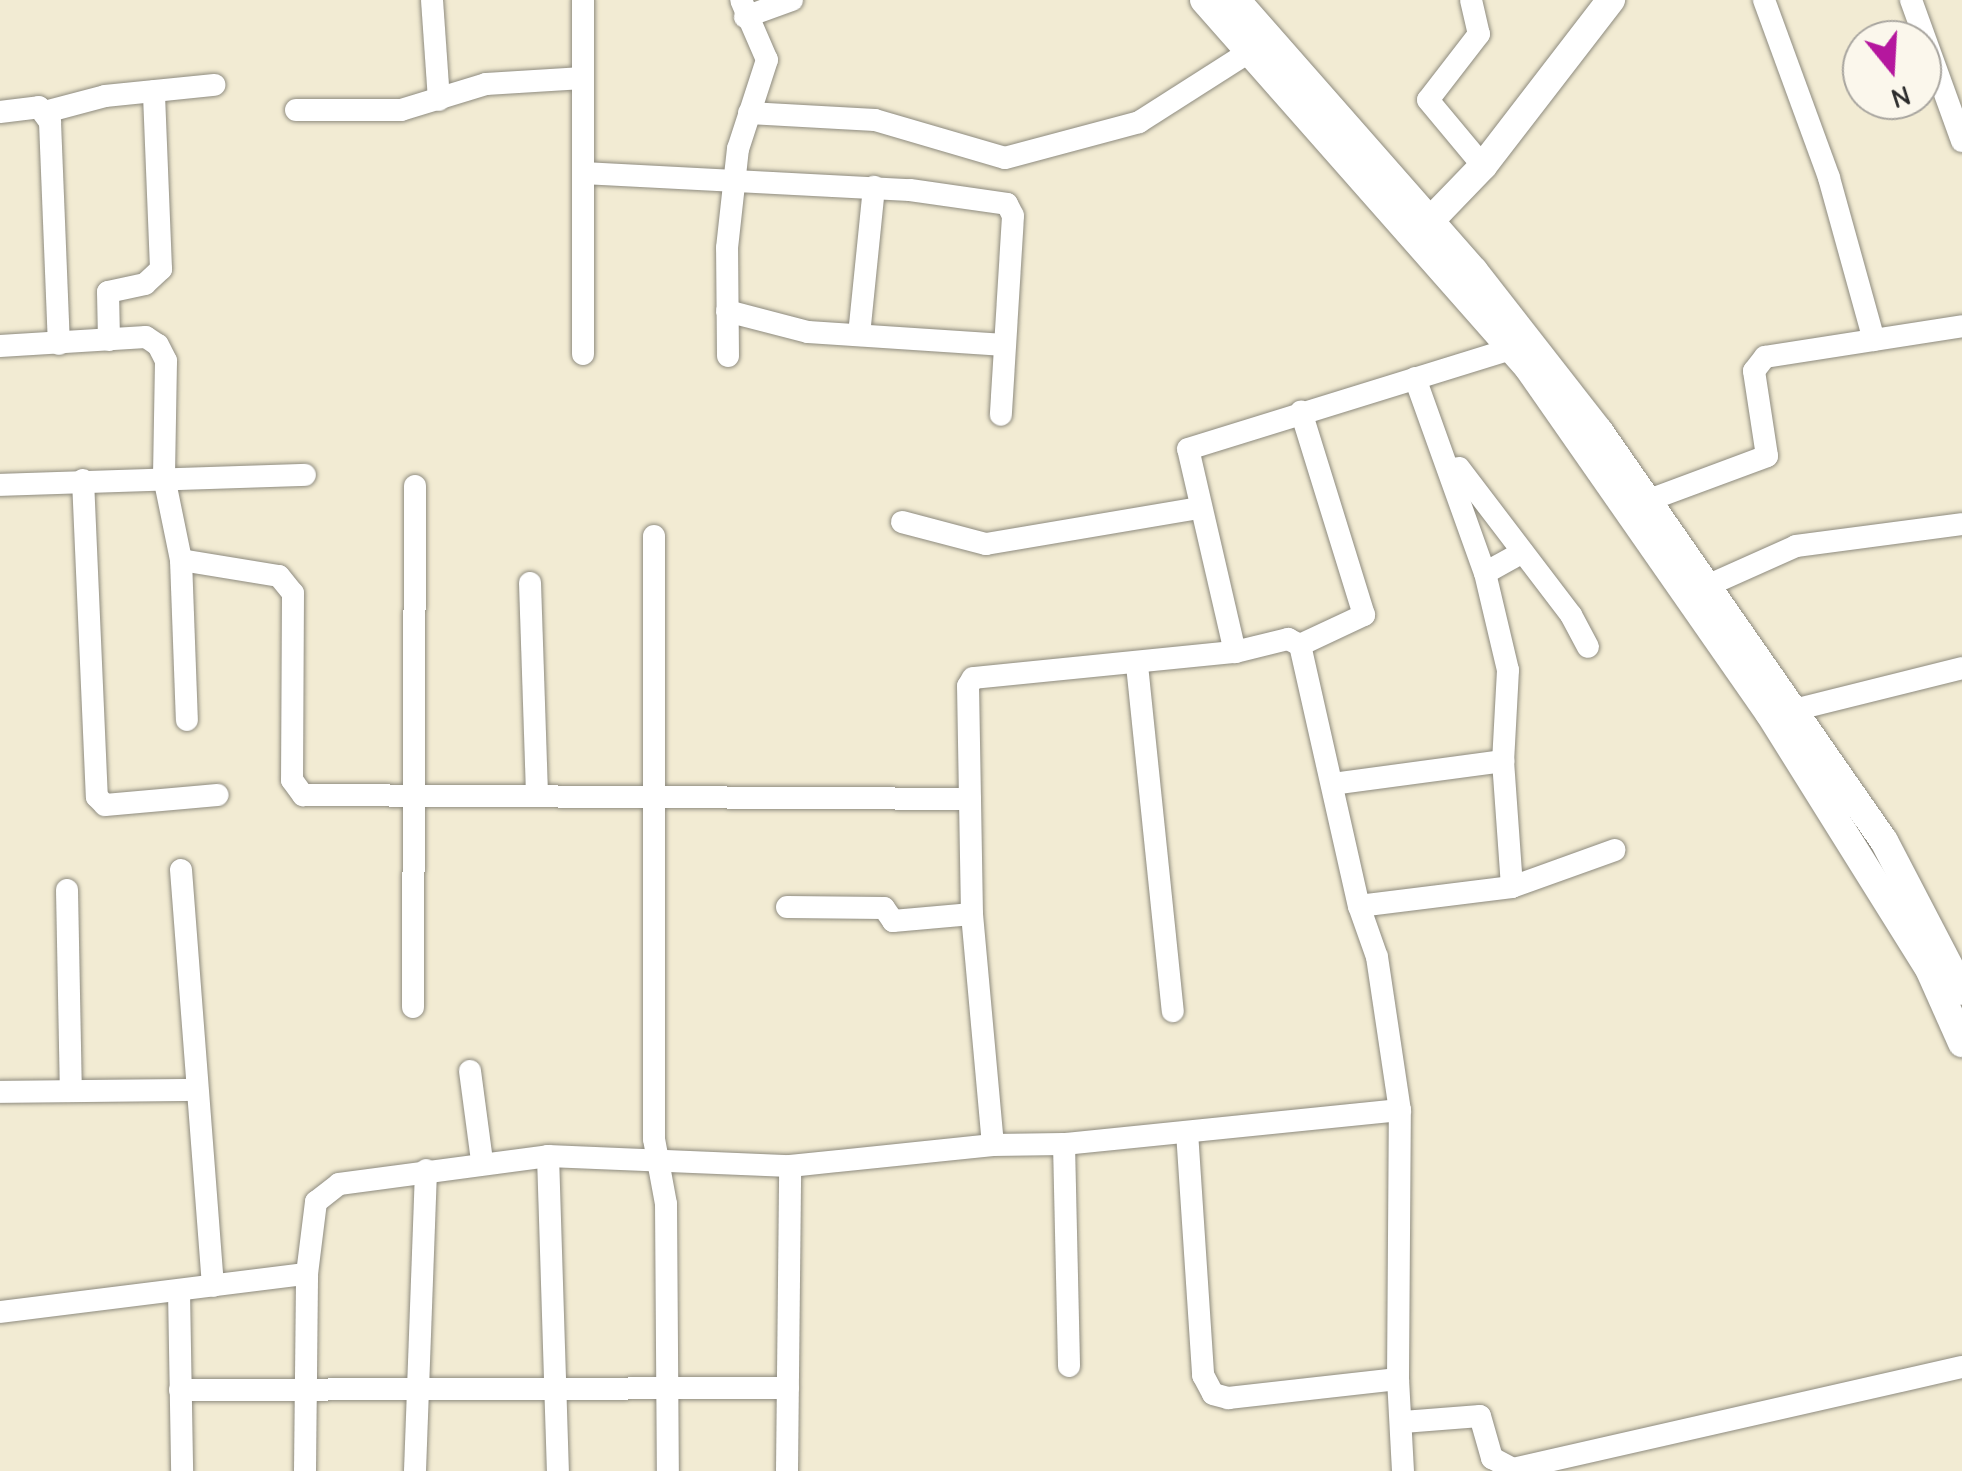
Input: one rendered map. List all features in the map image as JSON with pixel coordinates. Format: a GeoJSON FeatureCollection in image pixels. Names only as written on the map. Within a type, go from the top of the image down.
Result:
{"type":"FeatureCollection","features":[{"type":"Feature","properties":{"kind":"street"},"geometry":{"type":"LineString","coordinates":[[432,0],[439,100]]}},
{"type":"Feature","properties":{"kind":"street"},"geometry":{"type":"LineString","coordinates":[[583,0],[583,354]]}},
{"type":"Feature","properties":{"kind":"street"},"geometry":{"type":"LineString","coordinates":[[728,356],[734,179],[749,112],[767,60],[743,8],[792,0]]}},
{"type":"Feature","properties":{"kind":"street"},"geometry":{"type":"LineString","coordinates":[[1204,0],[1511,349],[1769,713],[1930,971],[1962,1043]]}},
{"type":"Feature","properties":{"kind":"street"},"geometry":{"type":"LineString","coordinates":[[1236,0],[1430,222],[1648,500],[1884,841],[1962,992]]}},
{"type":"Feature","properties":{"kind":"street"},"geometry":{"type":"LineString","coordinates":[[1472,0],[1480,34],[1428,100],[1483,166]]}},
{"type":"Feature","properties":{"kind":"street"},"geometry":{"type":"LineString","coordinates":[[1430,222],[1483,166],[1611,0]]}},
{"type":"Feature","properties":{"kind":"street"},"geometry":{"type":"LineString","coordinates":[[1764,0],[1829,178],[1874,340]]}},
{"type":"Feature","properties":{"kind":"street"},"geometry":{"type":"LineString","coordinates":[[1912,0],[1962,141]]}},
{"type":"Feature","properties":{"kind":"street"},"geometry":{"type":"LineString","coordinates":[[749,112],[875,120],[1005,158],[1138,122],[1249,52]]}},
{"type":"Feature","properties":{"kind":"street"},"geometry":{"type":"LineString","coordinates":[[296,110],[400,110],[486,84],[583,78]]}},
{"type":"Feature","properties":{"kind":"street"},"geometry":{"type":"LineString","coordinates":[[0,112],[30,106],[45,112],[154,91],[214,86]]}},
{"type":"Feature","properties":{"kind":"street"},"geometry":{"type":"LineString","coordinates":[[109,340],[108,292],[145,284],[161,269],[154,91]]}},
{"type":"Feature","properties":{"kind":"street"},"geometry":{"type":"LineString","coordinates":[[45,112],[59,344]]}},
{"type":"Feature","properties":{"kind":"street"},"geometry":{"type":"LineString","coordinates":[[583,173],[874,187],[1007,204],[1013,216],[1000,415]]}},
{"type":"Feature","properties":{"kind":"street"},"geometry":{"type":"LineString","coordinates":[[859,335],[874,187]]}},
{"type":"Feature","properties":{"kind":"street"},"geometry":{"type":"LineString","coordinates":[[728,310],[776,327],[1005,345]]}},
{"type":"Feature","properties":{"kind":"street"},"geometry":{"type":"LineString","coordinates":[[1648,500],[1766,456],[1755,362],[1962,326]]}},
{"type":"Feature","properties":{"kind":"street"},"geometry":{"type":"LineString","coordinates":[[0,346],[146,337],[166,361],[164,477],[181,560],[187,720]]}},
{"type":"Feature","properties":{"kind":"street"},"geometry":{"type":"LineString","coordinates":[[1236,652],[1187,456],[1193,445],[1511,349]]}},
{"type":"Feature","properties":{"kind":"street"},"geometry":{"type":"LineString","coordinates":[[1415,378],[1447,452],[1485,573],[1508,670],[1503,761],[1512,887]]}},
{"type":"Feature","properties":{"kind":"street"},"geometry":{"type":"LineString","coordinates":[[1300,412],[1364,616],[1300,645]]}},
{"type":"Feature","properties":{"kind":"street"},"geometry":{"type":"LineString","coordinates":[[1447,452],[1588,647]]}},
{"type":"Feature","properties":{"kind":"street"},"geometry":{"type":"LineString","coordinates":[[0,485],[305,475]]}},
{"type":"Feature","properties":{"kind":"street"},"geometry":{"type":"LineString","coordinates":[[83,480],[98,797],[105,805],[218,795]]}},
{"type":"Feature","properties":{"kind":"street"},"geometry":{"type":"LineString","coordinates":[[413,1007],[415,486]]}},
{"type":"Feature","properties":{"kind":"street"},"geometry":{"type":"LineString","coordinates":[[902,522],[986,544],[1199,508]]}},
{"type":"Feature","properties":{"kind":"street"},"geometry":{"type":"LineString","coordinates":[[1709,585],[1796,546],[1962,524]]}},
{"type":"Feature","properties":{"kind":"street"},"geometry":{"type":"LineString","coordinates":[[654,536],[657,1164],[666,1204],[668,1471]]}},
{"type":"Feature","properties":{"kind":"street"},"geometry":{"type":"LineString","coordinates":[[1485,573],[1523,552]]}},
{"type":"Feature","properties":{"kind":"street"},"geometry":{"type":"LineString","coordinates":[[181,560],[290,583],[298,792],[970,799]]}},
{"type":"Feature","properties":{"kind":"street"},"geometry":{"type":"LineString","coordinates":[[530,583],[536,794]]}},
{"type":"Feature","properties":{"kind":"street"},"geometry":{"type":"LineString","coordinates":[[992,1145],[972,914],[968,686],[974,678],[1137,665],[1236,652],[1288,639],[1300,645]]}},
{"type":"Feature","properties":{"kind":"street"},"geometry":{"type":"LineString","coordinates":[[1300,645],[1359,906],[1377,958],[1400,1110],[1398,1379],[1403,1471]]}},
{"type":"Feature","properties":{"kind":"street"},"geometry":{"type":"LineString","coordinates":[[1137,665],[1174,1012]]}},
{"type":"Feature","properties":{"kind":"street"},"geometry":{"type":"LineString","coordinates":[[1794,710],[1962,668]]}},
{"type":"Feature","properties":{"kind":"street"},"geometry":{"type":"LineString","coordinates":[[1333,784],[1503,761]]}},
{"type":"Feature","properties":{"kind":"street"},"geometry":{"type":"LineString","coordinates":[[1359,906],[1512,887],[1616,850]]}},
{"type":"Feature","properties":{"kind":"street"},"geometry":{"type":"LineString","coordinates":[[181,870],[213,1286]]}},
{"type":"Feature","properties":{"kind":"street"},"geometry":{"type":"LineString","coordinates":[[67,890],[70,1091]]}},
{"type":"Feature","properties":{"kind":"street"},"geometry":{"type":"LineString","coordinates":[[787,908],[884,908],[893,921],[972,914]]}},
{"type":"Feature","properties":{"kind":"street"},"geometry":{"type":"LineString","coordinates":[[470,1071],[482,1161]]}},
{"type":"Feature","properties":{"kind":"street"},"geometry":{"type":"LineString","coordinates":[[0,1092],[196,1090]]}},
{"type":"Feature","properties":{"kind":"street"},"geometry":{"type":"LineString","coordinates":[[305,1471],[308,1274],[316,1202],[325,1191],[482,1161],[548,1156],[657,1164],[790,1166],[992,1145],[1064,1144],[1400,1110]]}},
{"type":"Feature","properties":{"kind":"street"},"geometry":{"type":"LineString","coordinates":[[1187,1132],[1203,1375],[1213,1394],[1228,1398],[1398,1379]]}},
{"type":"Feature","properties":{"kind":"street"},"geometry":{"type":"LineString","coordinates":[[1064,1144],[1069,1366]]}},
{"type":"Feature","properties":{"kind":"street"},"geometry":{"type":"LineString","coordinates":[[548,1156],[558,1471]]}},
{"type":"Feature","properties":{"kind":"street"},"geometry":{"type":"LineString","coordinates":[[787,1471],[790,1166]]}},
{"type":"Feature","properties":{"kind":"street"},"geometry":{"type":"LineString","coordinates":[[415,1471],[426,1170]]}},
{"type":"Feature","properties":{"kind":"street"},"geometry":{"type":"LineString","coordinates":[[0,1312],[308,1274]]}},
{"type":"Feature","properties":{"kind":"street"},"geometry":{"type":"LineString","coordinates":[[179,1292],[182,1471]]}},
{"type":"Feature","properties":{"kind":"street"},"geometry":{"type":"LineString","coordinates":[[1403,1422],[1480,1416],[1492,1458],[1513,1469],[1962,1368]]}},
{"type":"Feature","properties":{"kind":"street"},"geometry":{"type":"LineString","coordinates":[[180,1390],[557,1388],[667,1392],[788,1388]]}}]}
